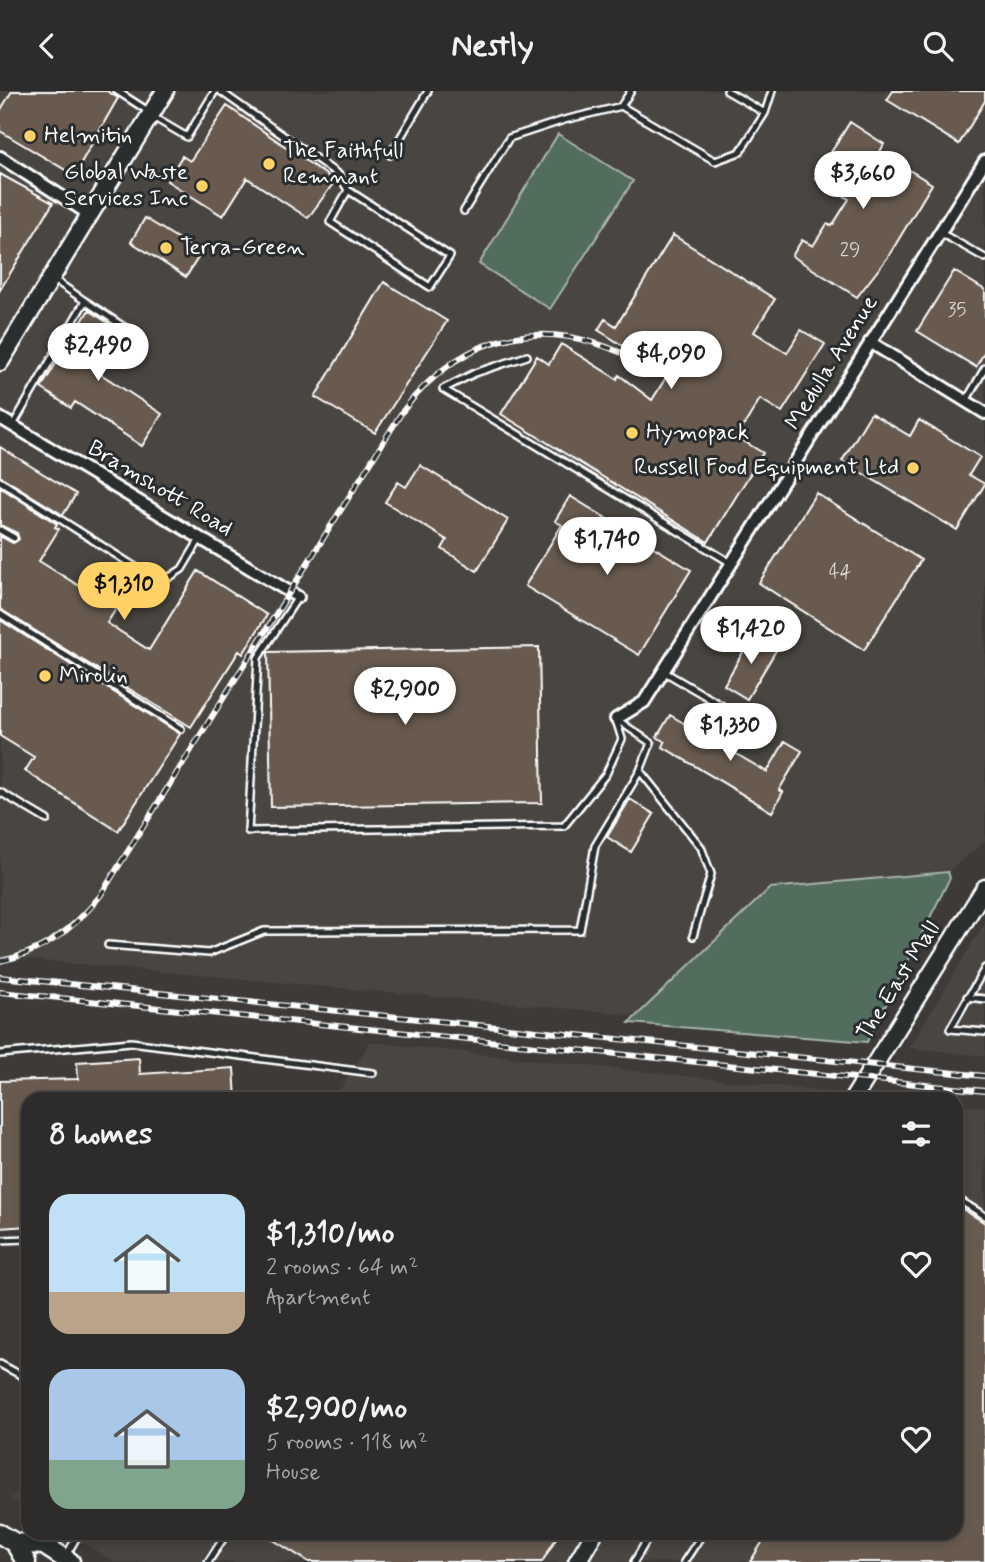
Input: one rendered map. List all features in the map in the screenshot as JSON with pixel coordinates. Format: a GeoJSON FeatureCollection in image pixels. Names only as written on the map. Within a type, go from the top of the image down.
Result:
{"type":"FeatureCollection","features":[{"type":"Feature","properties":{"kind":"main road"},"geometry":{"type":"LineString","coordinates":[[7,1539],[44,1545],[67,1560]]}},
{"type":"Feature","properties":{"kind":"main road"},"geometry":{"type":"LineString","coordinates":[[7,1539],[26,1562]]}},
{"type":"Feature","properties":{"kind":"street"},"geometry":{"type":"LineString","coordinates":[[0,362],[165,91]]}},
{"type":"Feature","properties":{"kind":"street"},"geometry":{"type":"LineString","coordinates":[[0,157],[89,214]]}},
{"type":"Feature","properties":{"kind":"street","name":"Medulla Avenue"},"geometry":{"type":"LineString","coordinates":[[616,719],[643,702],[985,161]]}},
{"type":"Feature","properties":{"kind":"street"},"geometry":{"type":"LineString","coordinates":[[870,342],[985,413]]}},
{"type":"Feature","properties":{"kind":"street","name":"Bramshott Road"},"geometry":{"type":"LineString","coordinates":[[0,418],[298,597]]}},
{"type":"Feature","properties":{"kind":"street","name":"The East Mall"},"geometry":{"type":"LineString","coordinates":[[857,1092],[985,888]]}},
{"type":"Feature","properties":{"kind":"street"},"geometry":{"type":"LineString","coordinates":[[577,1562],[590,1540]]}},
{"type":"Feature","properties":{"kind":"lane"},"geometry":{"type":"LineString","coordinates":[[117,91],[187,137],[217,91],[339,174],[348,190],[450,255],[430,287],[330,222],[348,190]]}},
{"type":"Feature","properties":{"kind":"lane"},"geometry":{"type":"LineString","coordinates":[[390,155],[428,91]]}},
{"type":"Feature","properties":{"kind":"lane"},"geometry":{"type":"LineString","coordinates":[[622,106],[631,91]]}},
{"type":"Feature","properties":{"kind":"lane"},"geometry":{"type":"LineString","coordinates":[[727,91],[765,113]]}},
{"type":"Feature","properties":{"kind":"lane"},"geometry":{"type":"LineString","coordinates":[[464,211],[509,138],[564,120],[622,106],[715,161],[740,152],[765,113],[772,91]]}},
{"type":"Feature","properties":{"kind":"lane"},"geometry":{"type":"LineString","coordinates":[[939,232],[985,258]]}},
{"type":"Feature","properties":{"kind":"lane"},"geometry":{"type":"LineString","coordinates":[[51,278],[124,327]]}},
{"type":"Feature","properties":{"kind":"lane"},"geometry":{"type":"LineString","coordinates":[[13,425],[85,301]]}},
{"type":"Feature","properties":{"kind":"lane"},"geometry":{"type":"LineString","coordinates":[[527,356],[475,373],[443,389],[731,562]]}},
{"type":"Feature","properties":{"kind":"lane"},"geometry":{"type":"LineString","coordinates":[[966,401],[985,368]]}},
{"type":"Feature","properties":{"kind":"lane"},"geometry":{"type":"LineString","coordinates":[[0,481],[148,575],[170,577],[182,569],[200,539]]}},
{"type":"Feature","properties":{"kind":"lane"},"geometry":{"type":"LineString","coordinates":[[0,530],[14,538]]}},
{"type":"Feature","properties":{"kind":"lane"},"geometry":{"type":"LineString","coordinates":[[298,597],[258,658],[248,831],[564,826],[611,762],[622,739],[616,719]]}},
{"type":"Feature","properties":{"kind":"lane"},"geometry":{"type":"LineString","coordinates":[[0,614],[181,729]]}},
{"type":"Feature","properties":{"kind":"lane"},"geometry":{"type":"LineString","coordinates":[[663,671],[748,721],[735,742]]}},
{"type":"Feature","properties":{"kind":"lane"},"geometry":{"type":"LineString","coordinates":[[108,945],[209,953],[264,931],[580,930],[595,846],[640,771],[651,743],[616,719]]}},
{"type":"Feature","properties":{"kind":"lane"},"geometry":{"type":"LineString","coordinates":[[640,771],[701,847],[711,874],[693,936]]}},
{"type":"Feature","properties":{"kind":"lane"},"geometry":{"type":"LineString","coordinates":[[0,792],[47,820]]}},
{"type":"Feature","properties":{"kind":"lane"},"geometry":{"type":"LineString","coordinates":[[985,968],[950,1029],[985,1032]]}},
{"type":"Feature","properties":{"kind":"lane"},"geometry":{"type":"LineString","coordinates":[[967,997],[985,999]]}},
{"type":"Feature","properties":{"kind":"lane"},"geometry":{"type":"LineString","coordinates":[[0,1054],[131,1042],[373,1073]]}},
{"type":"Feature","properties":{"kind":"lane"},"geometry":{"type":"LineString","coordinates":[[963,1203],[985,1216]]}},
{"type":"Feature","properties":{"kind":"lane"},"geometry":{"type":"LineString","coordinates":[[0,1240],[21,1239]]}},
{"type":"Feature","properties":{"kind":"lane"},"geometry":{"type":"LineString","coordinates":[[0,1364],[21,1375]]}},
{"type":"Feature","properties":{"kind":"lane"},"geometry":{"type":"LineString","coordinates":[[67,1560],[76,1540]]}},
{"type":"Feature","properties":{"kind":"lane"},"geometry":{"type":"LineString","coordinates":[[208,1562],[222,1540]]}},
{"type":"Feature","properties":{"kind":"lane"},"geometry":{"type":"LineString","coordinates":[[634,1562],[647,1540]]}},
{"type":"Feature","properties":{"kind":"lane"},"geometry":{"type":"LineString","coordinates":[[684,1562],[698,1540]]}},
{"type":"Feature","properties":{"kind":"shaded area"},"geometry":{"type":"Polygon","coordinates":[[[0,91],[985,91],[985,841],[948,872],[770,888],[637,1015],[0,957],[0,91]]]}},
{"type":"Feature","properties":{"kind":"shaded area"},"geometry":{"type":"Polygon","coordinates":[[[985,922],[985,1056],[909,1048],[985,922]]]}},
{"type":"Feature","properties":{"kind":"shaded area"},"geometry":{"type":"Polygon","coordinates":[[[370,1042],[835,1092],[338,1092],[370,1042]]]}},
{"type":"Feature","properties":{"kind":"shaded area"},"geometry":{"type":"Polygon","coordinates":[[[963,1105],[985,1107],[985,1562],[114,1562],[78,1540],[963,1540],[963,1105]]]}},
{"type":"Feature","properties":{"kind":"shaded area"},"geometry":{"type":"Polygon","coordinates":[[[21,1482],[21,1505],[11,1499],[21,1482]]]}},
{"type":"Feature","properties":{"kind":"green space"},"geometry":{"type":"Polygon","coordinates":[[[558,134],[633,181],[550,309],[479,264],[558,134]]]}},
{"type":"Feature","properties":{"kind":"green space"},"geometry":{"type":"Polygon","coordinates":[[[948,872],[950,878],[867,1042],[629,1023],[770,888],[948,872]]]}},
{"type":"Feature","properties":{"kind":"building","name":"Helmitin"},"geometry":{"type":"Polygon","coordinates":[[[12,91],[107,91],[118,98],[74,175],[0,131],[0,111],[12,91]]]}},
{"type":"Feature","properties":{"kind":"building"},"geometry":{"type":"Polygon","coordinates":[[[893,91],[985,91],[985,101],[959,144],[887,100],[893,91]]]}},
{"type":"Feature","properties":{"kind":"building","name":"The Faithfull Remnant"},"geometry":{"type":"Polygon","coordinates":[[[227,106],[335,181],[308,218],[247,178],[223,216],[167,181],[182,156],[190,161],[227,106]]]}},
{"type":"Feature","properties":{"kind":"building"},"geometry":{"type":"Polygon","coordinates":[[[850,122],[884,144],[880,152],[932,184],[888,257],[857,297],[792,256],[802,240],[813,246],[827,224],[832,226],[849,199],[815,178],[850,122]]]}},
{"type":"Feature","properties":{"kind":"building"},"geometry":{"type":"Polygon","coordinates":[[[0,174],[53,203],[0,290],[0,174]]]}},
{"type":"Feature","properties":{"kind":"building","name":"Terra-Green"},"geometry":{"type":"Polygon","coordinates":[[[145,218],[201,253],[186,277],[131,242],[145,218]]]}},
{"type":"Feature","properties":{"kind":"building"},"geometry":{"type":"Polygon","coordinates":[[[673,235],[775,299],[754,332],[787,353],[801,330],[825,344],[782,412],[760,399],[737,437],[763,453],[708,542],[501,414],[537,356],[549,364],[561,344],[617,379],[619,375],[652,400],[668,374],[598,330],[605,319],[616,326],[673,235]]]}},
{"type":"Feature","properties":{"kind":"building"},"geometry":{"type":"Polygon","coordinates":[[[954,271],[985,290],[985,351],[976,367],[917,331],[954,271]]]}},
{"type":"Feature","properties":{"kind":"building"},"geometry":{"type":"Polygon","coordinates":[[[384,282],[447,321],[375,433],[315,397],[384,282]]]}},
{"type":"Feature","properties":{"kind":"building"},"geometry":{"type":"Polygon","coordinates":[[[89,310],[118,330],[93,369],[162,414],[142,446],[75,402],[71,408],[41,388],[89,310]]]}},
{"type":"Feature","properties":{"kind":"building","name":"Russell Food Equipment Ltd"},"geometry":{"type":"Polygon","coordinates":[[[871,413],[910,436],[919,420],[980,457],[969,475],[985,484],[957,530],[842,461],[871,413]]]}},
{"type":"Feature","properties":{"kind":"building"},"geometry":{"type":"Polygon","coordinates":[[[0,447],[76,494],[63,515],[0,476],[0,447]]]}},
{"type":"Feature","properties":{"kind":"building"},"geometry":{"type":"Polygon","coordinates":[[[420,465],[508,520],[477,571],[442,549],[447,540],[385,502],[398,482],[406,487],[420,465]]]}},
{"type":"Feature","properties":{"kind":"building"},"geometry":{"type":"Polygon","coordinates":[[[0,487],[57,524],[55,527],[59,529],[39,561],[116,609],[107,623],[149,650],[198,571],[267,615],[243,654],[239,651],[191,727],[0,609],[0,536],[13,543],[19,539],[17,533],[0,525],[0,487]]]}},
{"type":"Feature","properties":{"kind":"building"},"geometry":{"type":"Polygon","coordinates":[[[816,493],[921,560],[864,650],[759,583],[816,493]]]}},
{"type":"Feature","properties":{"kind":"building"},"geometry":{"type":"Polygon","coordinates":[[[570,496],[691,570],[639,655],[525,586],[562,525],[555,521],[570,496]]]}},
{"type":"Feature","properties":{"kind":"building","name":"Mirolin"},"geometry":{"type":"Polygon","coordinates":[[[0,620],[180,734],[118,831],[25,771],[34,757],[0,736],[0,620]]]}},
{"type":"Feature","properties":{"kind":"building"},"geometry":{"type":"Polygon","coordinates":[[[754,633],[778,647],[747,699],[724,685],[754,633]]]}},
{"type":"Feature","properties":{"kind":"building"},"geometry":{"type":"Polygon","coordinates":[[[539,647],[542,803],[271,807],[268,652],[539,647]]]}},
{"type":"Feature","properties":{"kind":"building"},"geometry":{"type":"Polygon","coordinates":[[[670,715],[767,772],[785,741],[802,751],[779,790],[783,792],[772,812],[663,747],[665,742],[657,737],[670,715]]]}},
{"type":"Feature","properties":{"kind":"building"},"geometry":{"type":"Polygon","coordinates":[[[630,799],[654,814],[631,852],[607,837],[630,799]]]}},
{"type":"Feature","properties":{"kind":"building"},"geometry":{"type":"Polygon","coordinates":[[[139,1058],[140,1074],[234,1068],[236,1092],[21,1092],[21,1226],[0,1228],[0,1081],[78,1079],[77,1062],[139,1058]]]}},
{"type":"Feature","properties":{"kind":"building"},"geometry":{"type":"Polygon","coordinates":[[[963,1209],[985,1223],[985,1562],[750,1562],[764,1540],[963,1540],[963,1209]]]}},
{"type":"Feature","properties":{"kind":"building"},"geometry":{"type":"Polygon","coordinates":[[[273,1540],[555,1540],[542,1562],[309,1562],[273,1540]]]}},
{"type":"Feature","properties":{"kind":"railway"},"geometry":{"type":"LineString","coordinates":[[0,961],[30,952],[56,938],[79,919],[100,896],[402,412],[428,383],[456,361],[485,346],[516,337],[548,335],[581,339],[615,350],[649,367]]}},
{"type":"Feature","properties":{"kind":"railway"},"geometry":{"type":"LineString","coordinates":[[0,977],[985,1076]]}},
{"type":"Feature","properties":{"kind":"railway"},"geometry":{"type":"LineString","coordinates":[[0,992],[985,1091]]}},
{"type":"Feature","properties":{"kind":"place","name":"Helmitin"},"geometry":{"type":"Point","coordinates":[30,136]}},
{"type":"Feature","properties":{"kind":"place","name":"The Faithfull Remnant"},"geometry":{"type":"Point","coordinates":[269,164]}},
{"type":"Feature","properties":{"kind":"place","name":"Global Waste Services Inc"},"geometry":{"type":"Point","coordinates":[202,186]}},
{"type":"Feature","properties":{"kind":"place","name":"Terra-Green"},"geometry":{"type":"Point","coordinates":[166,248]}},
{"type":"Feature","properties":{"kind":"place","name":"Hymopack"},"geometry":{"type":"Point","coordinates":[632,433]}},
{"type":"Feature","properties":{"kind":"place","name":"Russell Food Equipment Ltd"},"geometry":{"type":"Point","coordinates":[913,468]}},
{"type":"Feature","properties":{"kind":"place","name":"Mirolin"},"geometry":{"type":"Point","coordinates":[45,676]}}]}
